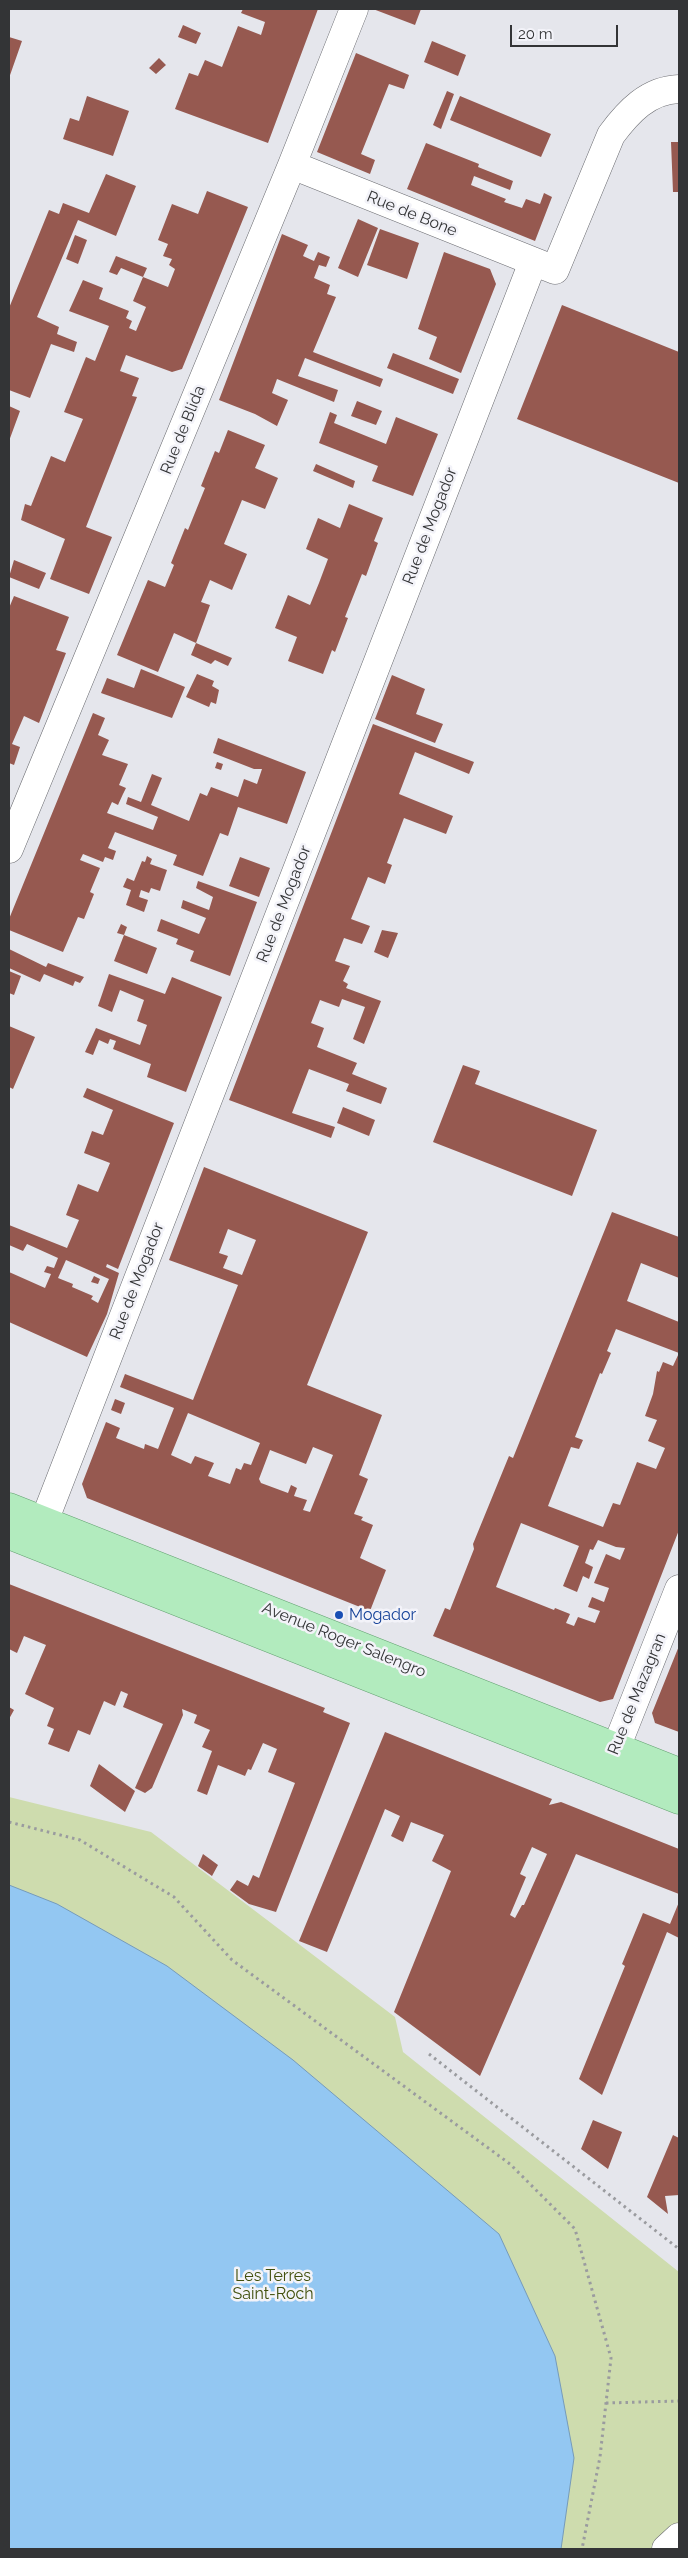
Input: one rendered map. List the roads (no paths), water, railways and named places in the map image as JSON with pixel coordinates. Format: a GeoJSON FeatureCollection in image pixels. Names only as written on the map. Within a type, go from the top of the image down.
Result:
{"type":"FeatureCollection","features":[{"type":"Feature","properties":{"kind":"main road","name":"Avenue Roger Salengro"},"geometry":{"type":"LineString","coordinates":[[9,1507],[40,1533],[611,1760],[679,1800]]}},
{"type":"Feature","properties":{"kind":"main road","name":"Avenue Roger Salengro"},"geometry":{"type":"LineString","coordinates":[[9,1535],[40,1533]]}},
{"type":"Feature","properties":{"kind":"main road","name":"Avenue Roger Salengro"},"geometry":{"type":"LineString","coordinates":[[611,1760],[679,1772]]}},
{"type":"Feature","properties":{"kind":"street","name":"Rue de Blida"},"geometry":{"type":"LineString","coordinates":[[9,849],[292,166],[354,9]]}},
{"type":"Feature","properties":{"kind":"street","name":"Rue de Bone"},"geometry":{"type":"LineString","coordinates":[[292,166],[555,270],[611,135],[639,103],[654,95],[679,89]]}},
{"type":"Feature","properties":{"kind":"street","name":"Rue de Mogador"},"geometry":{"type":"LineString","coordinates":[[40,1533],[533,262]]}},
{"type":"Feature","properties":{"kind":"street","name":"Rue de Mazagran"},"geometry":{"type":"LineString","coordinates":[[611,1760],[679,1589]]}},
{"type":"Feature","properties":{"kind":"street"},"geometry":{"type":"LineString","coordinates":[[666,2549],[679,2537]]}},
{"type":"Feature","properties":{"kind":"water","name":"Les Terres Saint-Roch"},"geometry":{"type":"Polygon","coordinates":[[[9,1885],[57,1904],[167,1966],[293,2060],[499,2234],[555,2356],[574,2458],[561,2549],[9,2549],[9,1885]]]}},
{"type":"Feature","properties":{"kind":"place","name":"Mogador"},"geometry":{"type":"Point","coordinates":[339,1615]}}]}
